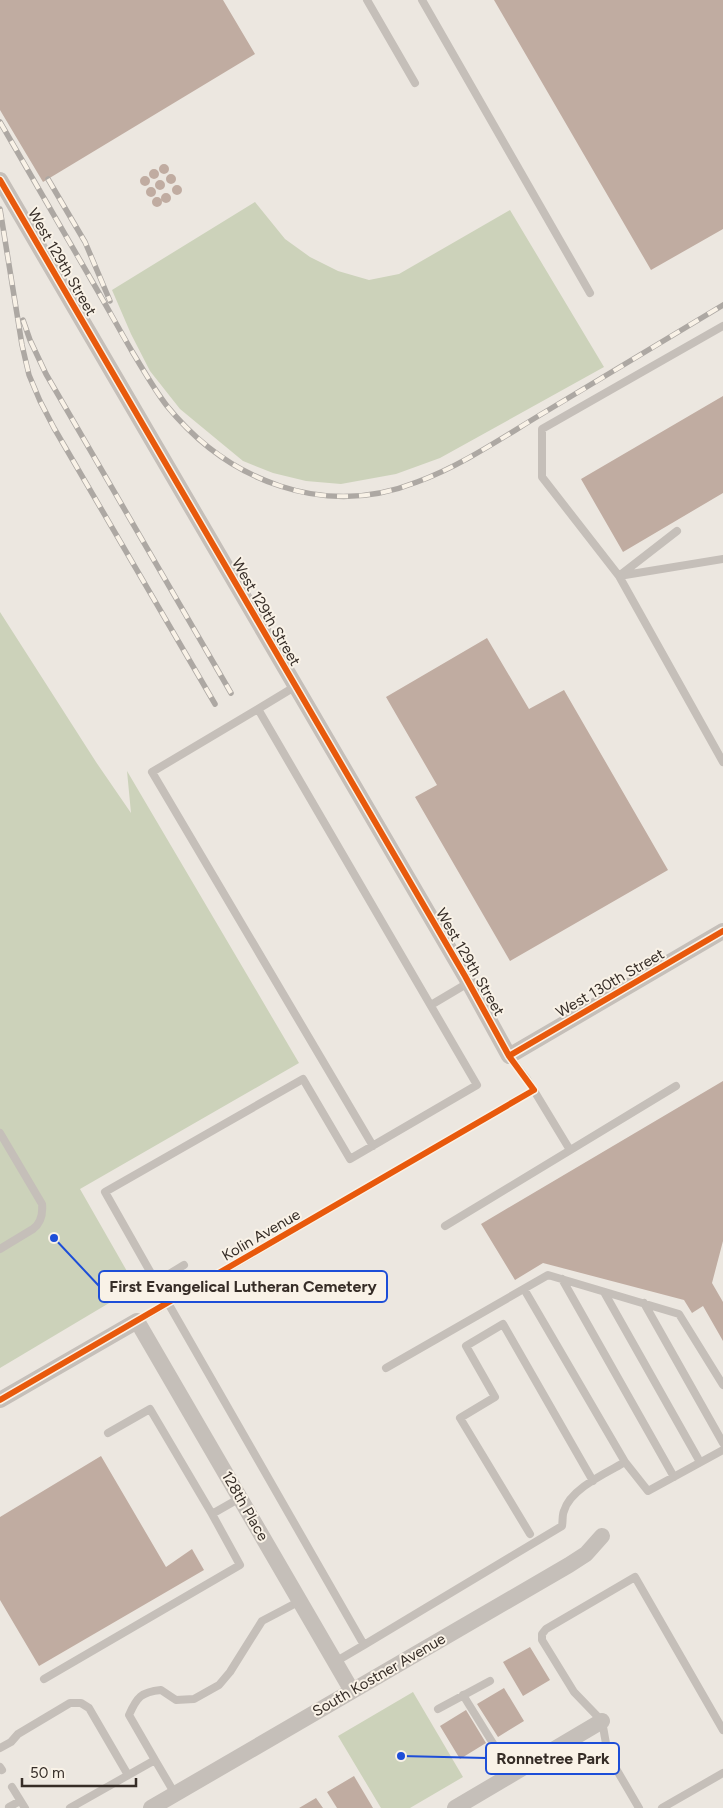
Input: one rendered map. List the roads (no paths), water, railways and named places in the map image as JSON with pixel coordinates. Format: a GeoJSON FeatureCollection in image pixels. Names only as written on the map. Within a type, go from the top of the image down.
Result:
{"type":"FeatureCollection","features":[{"type":"Feature","properties":{"kind":"street","name":"West 129th Street"},"geometry":{"type":"LineString","coordinates":[[0,180],[510,1056]]}},
{"type":"Feature","properties":{"kind":"street","name":"West 130th Street"},"geometry":{"type":"LineString","coordinates":[[510,1056],[723,931]]}},
{"type":"Feature","properties":{"kind":"street","name":"Kolin Avenue"},"geometry":{"type":"LineString","coordinates":[[0,1400],[137,1321]]}},
{"type":"Feature","properties":{"kind":"street","name":"128th Place"},"geometry":{"type":"LineString","coordinates":[[137,1321],[352,1691]]}},
{"type":"Feature","properties":{"kind":"street","name":"South Kostner Avenue"},"geometry":{"type":"LineString","coordinates":[[151,1808],[570,1565],[586,1554],[602,1536]]}},
{"type":"Feature","properties":{"kind":"street"},"geometry":{"type":"LineString","coordinates":[[455,1808],[602,1721]]}},
{"type":"Feature","properties":{"kind":"lane"},"geometry":{"type":"LineString","coordinates":[[368,0],[415,83]]}},
{"type":"Feature","properties":{"kind":"lane"},"geometry":{"type":"LineString","coordinates":[[422,0],[590,293]]}},
{"type":"Feature","properties":{"kind":"lane"},"geometry":{"type":"LineString","coordinates":[[723,326],[542,429],[542,478],[619,576],[723,762]]}},
{"type":"Feature","properties":{"kind":"lane"},"geometry":{"type":"LineString","coordinates":[[619,576],[677,531]]}},
{"type":"Feature","properties":{"kind":"lane"},"geometry":{"type":"LineString","coordinates":[[619,576],[723,559]]}},
{"type":"Feature","properties":{"kind":"lane"},"geometry":{"type":"LineString","coordinates":[[296,686],[152,772],[373,1146]]}},
{"type":"Feature","properties":{"kind":"lane"},"geometry":{"type":"LineString","coordinates":[[184,1265],[156,1282],[105,1192],[303,1079],[350,1159],[477,1085],[258,709]]}},
{"type":"Feature","properties":{"kind":"lane"},"geometry":{"type":"LineString","coordinates":[[431,1006],[468,982]]}},
{"type":"Feature","properties":{"kind":"lane"},"geometry":{"type":"LineString","coordinates":[[510,1056],[534,1090],[570,1150]]}},
{"type":"Feature","properties":{"kind":"lane"},"geometry":{"type":"LineString","coordinates":[[445,1226],[676,1086]]}},
{"type":"Feature","properties":{"kind":"lane","name":"Kolin Avenue"},"geometry":{"type":"LineString","coordinates":[[137,1321],[534,1090]]}},
{"type":"Feature","properties":{"kind":"lane"},"geometry":{"type":"LineString","coordinates":[[0,1133],[42,1204],[43,1212],[37,1226],[0,1249]]}},
{"type":"Feature","properties":{"kind":"lane"},"geometry":{"type":"LineString","coordinates":[[386,1368],[548,1275],[679,1314],[723,1385]]}},
{"type":"Feature","properties":{"kind":"lane"},"geometry":{"type":"LineString","coordinates":[[562,1280],[674,1476]]}},
{"type":"Feature","properties":{"kind":"lane"},"geometry":{"type":"LineString","coordinates":[[524,1289],[625,1462],[648,1491],[723,1450]]}},
{"type":"Feature","properties":{"kind":"lane"},"geometry":{"type":"LineString","coordinates":[[604,1292],[700,1462]]}},
{"type":"Feature","properties":{"kind":"lane"},"geometry":{"type":"LineString","coordinates":[[168,1303],[364,1645]]}},
{"type":"Feature","properties":{"kind":"lane"},"geometry":{"type":"LineString","coordinates":[[644,1304],[723,1443]]}},
{"type":"Feature","properties":{"kind":"lane"},"geometry":{"type":"LineString","coordinates":[[530,1534],[460,1418],[495,1397],[466,1346],[503,1324],[593,1481]]}},
{"type":"Feature","properties":{"kind":"lane"},"geometry":{"type":"LineString","coordinates":[[44,1679],[240,1565],[150,1409],[108,1433]]}},
{"type":"Feature","properties":{"kind":"lane"},"geometry":{"type":"LineString","coordinates":[[335,1662],[562,1526],[567,1504],[584,1487],[625,1462]]}},
{"type":"Feature","properties":{"kind":"lane"},"geometry":{"type":"LineString","coordinates":[[212,1514],[240,1498]]}},
{"type":"Feature","properties":{"kind":"lane"},"geometry":{"type":"LineString","coordinates":[[638,1808],[608,1755],[602,1721],[574,1692],[542,1640],[542,1634],[546,1629],[635,1576],[723,1730]]}},
{"type":"Feature","properties":{"kind":"lane"},"geometry":{"type":"LineString","coordinates":[[175,1794],[129,1715],[135,1702],[146,1691],[161,1690],[176,1700],[194,1699],[219,1685],[230,1672],[262,1622],[300,1601]]}},
{"type":"Feature","properties":{"kind":"lane"},"geometry":{"type":"LineString","coordinates":[[438,1709],[490,1681]]}},
{"type":"Feature","properties":{"kind":"lane"},"geometry":{"type":"LineString","coordinates":[[463,1695],[512,1774]]}},
{"type":"Feature","properties":{"kind":"lane"},"geometry":{"type":"LineString","coordinates":[[0,1748],[11,1742],[18,1734],[70,1703],[81,1703],[89,1708],[128,1775]]}},
{"type":"Feature","properties":{"kind":"lane"},"geometry":{"type":"LineString","coordinates":[[70,1808],[155,1760]]}},
{"type":"Feature","properties":{"kind":"lane"},"geometry":{"type":"LineString","coordinates":[[662,1808],[723,1773]]}},
{"type":"Feature","properties":{"kind":"lane"},"geometry":{"type":"LineString","coordinates":[[12,1787],[25,1808]]}},
{"type":"Feature","properties":{"kind":"lane"},"geometry":{"type":"LineString","coordinates":[[9,1807],[20,1800]]}},
{"type":"Feature","properties":{"kind":"railway"},"geometry":{"type":"LineString","coordinates":[[0,122],[133,353],[153,387],[167,406],[191,432],[219,455],[248,473],[280,486],[313,494],[347,496],[382,492],[417,482],[482,450],[723,305]]}},
{"type":"Feature","properties":{"kind":"railway"},"geometry":{"type":"LineString","coordinates":[[48,179],[85,242],[110,301]]}},
{"type":"Feature","properties":{"kind":"railway"},"geometry":{"type":"LineString","coordinates":[[0,209],[22,345],[29,375],[40,401],[215,704]]}},
{"type":"Feature","properties":{"kind":"railway"},"geometry":{"type":"LineString","coordinates":[[23,320],[46,374],[231,693]]}},
{"type":"Feature","properties":{"kind":"place","name":"First Evangelical Lutheran Cemetery"},"geometry":{"type":"Point","coordinates":[54,1238]}},
{"type":"Feature","properties":{"kind":"place","name":"Ronnetree Park"},"geometry":{"type":"Point","coordinates":[401,1756]}}]}
